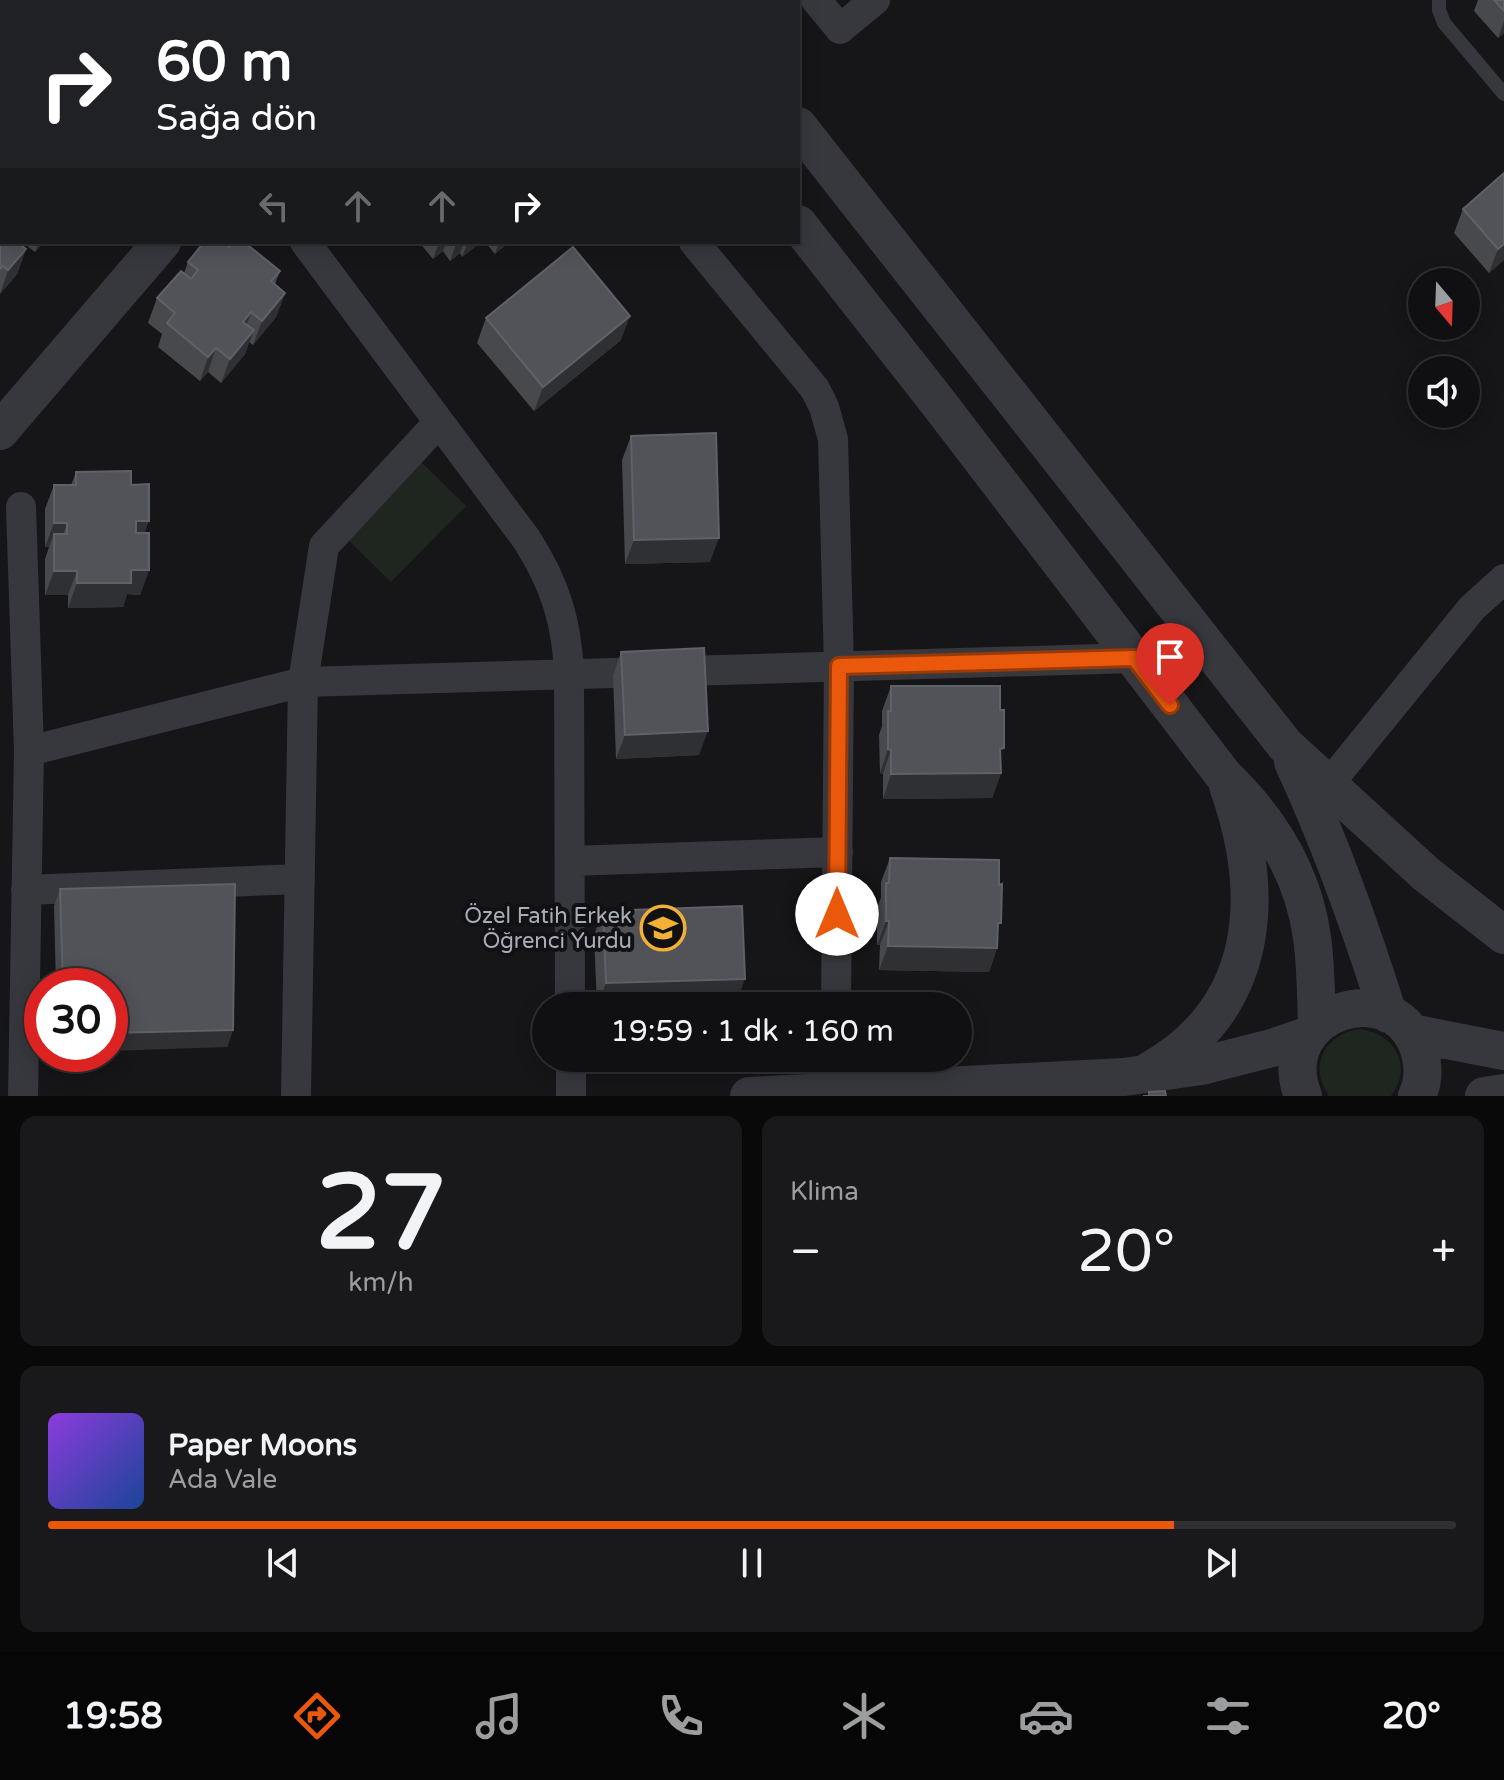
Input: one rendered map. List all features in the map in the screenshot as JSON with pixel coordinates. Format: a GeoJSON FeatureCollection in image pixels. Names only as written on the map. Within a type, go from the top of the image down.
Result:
{"type":"FeatureCollection","features":[{"type":"Feature","properties":{"kind":"street"},"geometry":{"type":"LineString","coordinates":[[816,0],[840,29],[875,0]]}},
{"type":"Feature","properties":{"kind":"street"},"geometry":{"type":"LineString","coordinates":[[800,129],[1285,745],[1426,874],[1504,935]]}},
{"type":"Feature","properties":{"kind":"street"},"geometry":{"type":"LineString","coordinates":[[800,227],[1224,776],[1244,795],[1277,840],[1300,888],[1312,936],[1312,1030],[1301,1050],[1298,1064],[1303,1096]]}},
{"type":"Feature","properties":{"kind":"street"},"geometry":{"type":"LineString","coordinates":[[0,431],[160,244]]}},
{"type":"Feature","properties":{"kind":"street"},"geometry":{"type":"LineString","coordinates":[[306,244],[527,540],[559,603],[565,627],[569,674],[570,992]]}},
{"type":"Feature","properties":{"kind":"street"},"geometry":{"type":"LineString","coordinates":[[696,244],[815,389],[827,415],[833,439],[839,666],[836,992]]}},
{"type":"Feature","properties":{"kind":"street"},"geometry":{"type":"LineString","coordinates":[[296,1096],[303,682],[324,546],[439,422]]}},
{"type":"Feature","properties":{"kind":"street"},"geometry":{"type":"LineString","coordinates":[[21,507],[29,751],[18,897],[23,1096]]}},
{"type":"Feature","properties":{"kind":"street"},"geometry":{"type":"LineString","coordinates":[[1328,785],[1472,608],[1504,579]]}},
{"type":"Feature","properties":{"kind":"street"},"geometry":{"type":"LineString","coordinates":[[29,751],[303,682],[1134,658]]}},
{"type":"Feature","properties":{"kind":"street"},"geometry":{"type":"LineString","coordinates":[[1285,745],[1313,805],[1399,1023],[1418,1046],[1423,1075],[1417,1096]]}},
{"type":"Feature","properties":{"kind":"street"},"geometry":{"type":"LineString","coordinates":[[1144,1074],[1180,1051],[1211,1020],[1233,986],[1246,946],[1250,921],[1247,864],[1235,806],[1224,776]]}},
{"type":"Feature","properties":{"kind":"street"},"geometry":{"type":"LineString","coordinates":[[570,861],[838,852]]}},
{"type":"Feature","properties":{"kind":"street"},"geometry":{"type":"LineString","coordinates":[[18,897],[300,879]]}},
{"type":"Feature","properties":{"kind":"street"},"geometry":{"type":"LineString","coordinates":[[749,1096],[836,1075],[1124,1077],[1213,1064],[1272,1048],[1312,1030],[1329,1015],[1358,1007],[1373,1009],[1399,1023],[1504,1051]]}},
{"type":"Feature","properties":{"kind":"street"},"geometry":{"type":"LineString","coordinates":[[571,1072],[571,1096]]}},
{"type":"Feature","properties":{"kind":"street"},"geometry":{"type":"LineString","coordinates":[[1484,1096],[1504,1093]]}},
{"type":"Feature","properties":{"kind":"lane"},"geometry":{"type":"LineString","coordinates":[[1439,0],[1444,23],[1504,94]]}},
{"type":"Feature","properties":{"kind":"shaded area"},"geometry":{"type":"Polygon","coordinates":[[[412,453],[466,506],[391,582],[337,529],[412,453]]]}},
{"type":"Feature","properties":{"kind":"shaded area"},"geometry":{"type":"Polygon","coordinates":[[[1359,1029],[1382,1037],[1397,1052],[1401,1073],[1391,1096],[1329,1096],[1323,1085],[1320,1063],[1323,1054],[1337,1038],[1359,1029]]]}},
{"type":"Feature","properties":{"kind":"building"},"geometry":{"type":"Polygon","coordinates":[[[1494,0],[1504,0],[1504,11],[1494,0]]]}},
{"type":"Feature","properties":{"kind":"building"},"geometry":{"type":"Polygon","coordinates":[[[1504,173],[1504,244],[1498,249],[1463,209],[1504,173]]]}},
{"type":"Feature","properties":{"kind":"building"},"geometry":{"type":"Polygon","coordinates":[[[0,244],[20,244],[26,249],[8,270],[3,266],[0,269],[0,244]]]}},
{"type":"Feature","properties":{"kind":"building"},"geometry":{"type":"Polygon","coordinates":[[[202,244],[226,244],[229,247],[231,244],[246,244],[280,271],[271,281],[285,293],[262,321],[251,312],[243,322],[254,330],[230,359],[216,348],[208,357],[167,323],[175,313],[157,298],[181,271],[191,279],[198,270],[188,262],[202,244]]]}},
{"type":"Feature","properties":{"kind":"building"},"geometry":{"type":"Polygon","coordinates":[[[573,247],[630,316],[543,387],[486,318],[573,247]]]}},
{"type":"Feature","properties":{"kind":"building"},"geometry":{"type":"Polygon","coordinates":[[[716,433],[719,538],[634,540],[631,436],[716,433]]]}},
{"type":"Feature","properties":{"kind":"building"},"geometry":{"type":"Polygon","coordinates":[[[131,471],[131,485],[149,484],[149,521],[136,521],[136,533],[149,533],[149,570],[131,570],[131,583],[77,583],[77,571],[54,571],[54,534],[67,534],[67,523],[54,523],[54,485],[76,485],[76,472],[131,471]]]}},
{"type":"Feature","properties":{"kind":"building"},"geometry":{"type":"Polygon","coordinates":[[[704,648],[708,731],[625,735],[621,652],[704,648]]]}},
{"type":"Feature","properties":{"kind":"building"},"geometry":{"type":"Polygon","coordinates":[[[891,686],[1000,686],[1000,710],[1004,710],[1001,773],[891,774],[888,711],[891,711],[891,686]]]}},
{"type":"Feature","properties":{"kind":"building"},"geometry":{"type":"Polygon","coordinates":[[[890,858],[999,860],[999,885],[1002,884],[997,948],[888,946],[886,883],[889,883],[890,858]]]}},
{"type":"Feature","properties":{"kind":"building"},"geometry":{"type":"Polygon","coordinates":[[[235,884],[233,1030],[128,1033],[128,968],[62,968],[60,889],[235,884]]]}},
{"type":"Feature","properties":{"kind":"building"},"geometry":{"type":"Polygon","coordinates":[[[742,906],[745,979],[606,983],[603,911],[742,906]]]}},
{"type":"Feature","properties":{"kind":"building"},"geometry":{"type":"Polygon","coordinates":[[[1165,1091],[1166,1096],[1149,1096],[1149,1092],[1165,1091]]]}},
{"type":"Feature","properties":{"kind":"place","name":"Özel Fatih Erkek Öğrenci Yurdu"},"geometry":{"type":"Point","coordinates":[663,928]}},
{"type":"Feature","properties":{"kind":"route"},"geometry":{"type":"LineString","coordinates":[[837,914],[839,666],[1134,658],[1170,705]]}}]}
